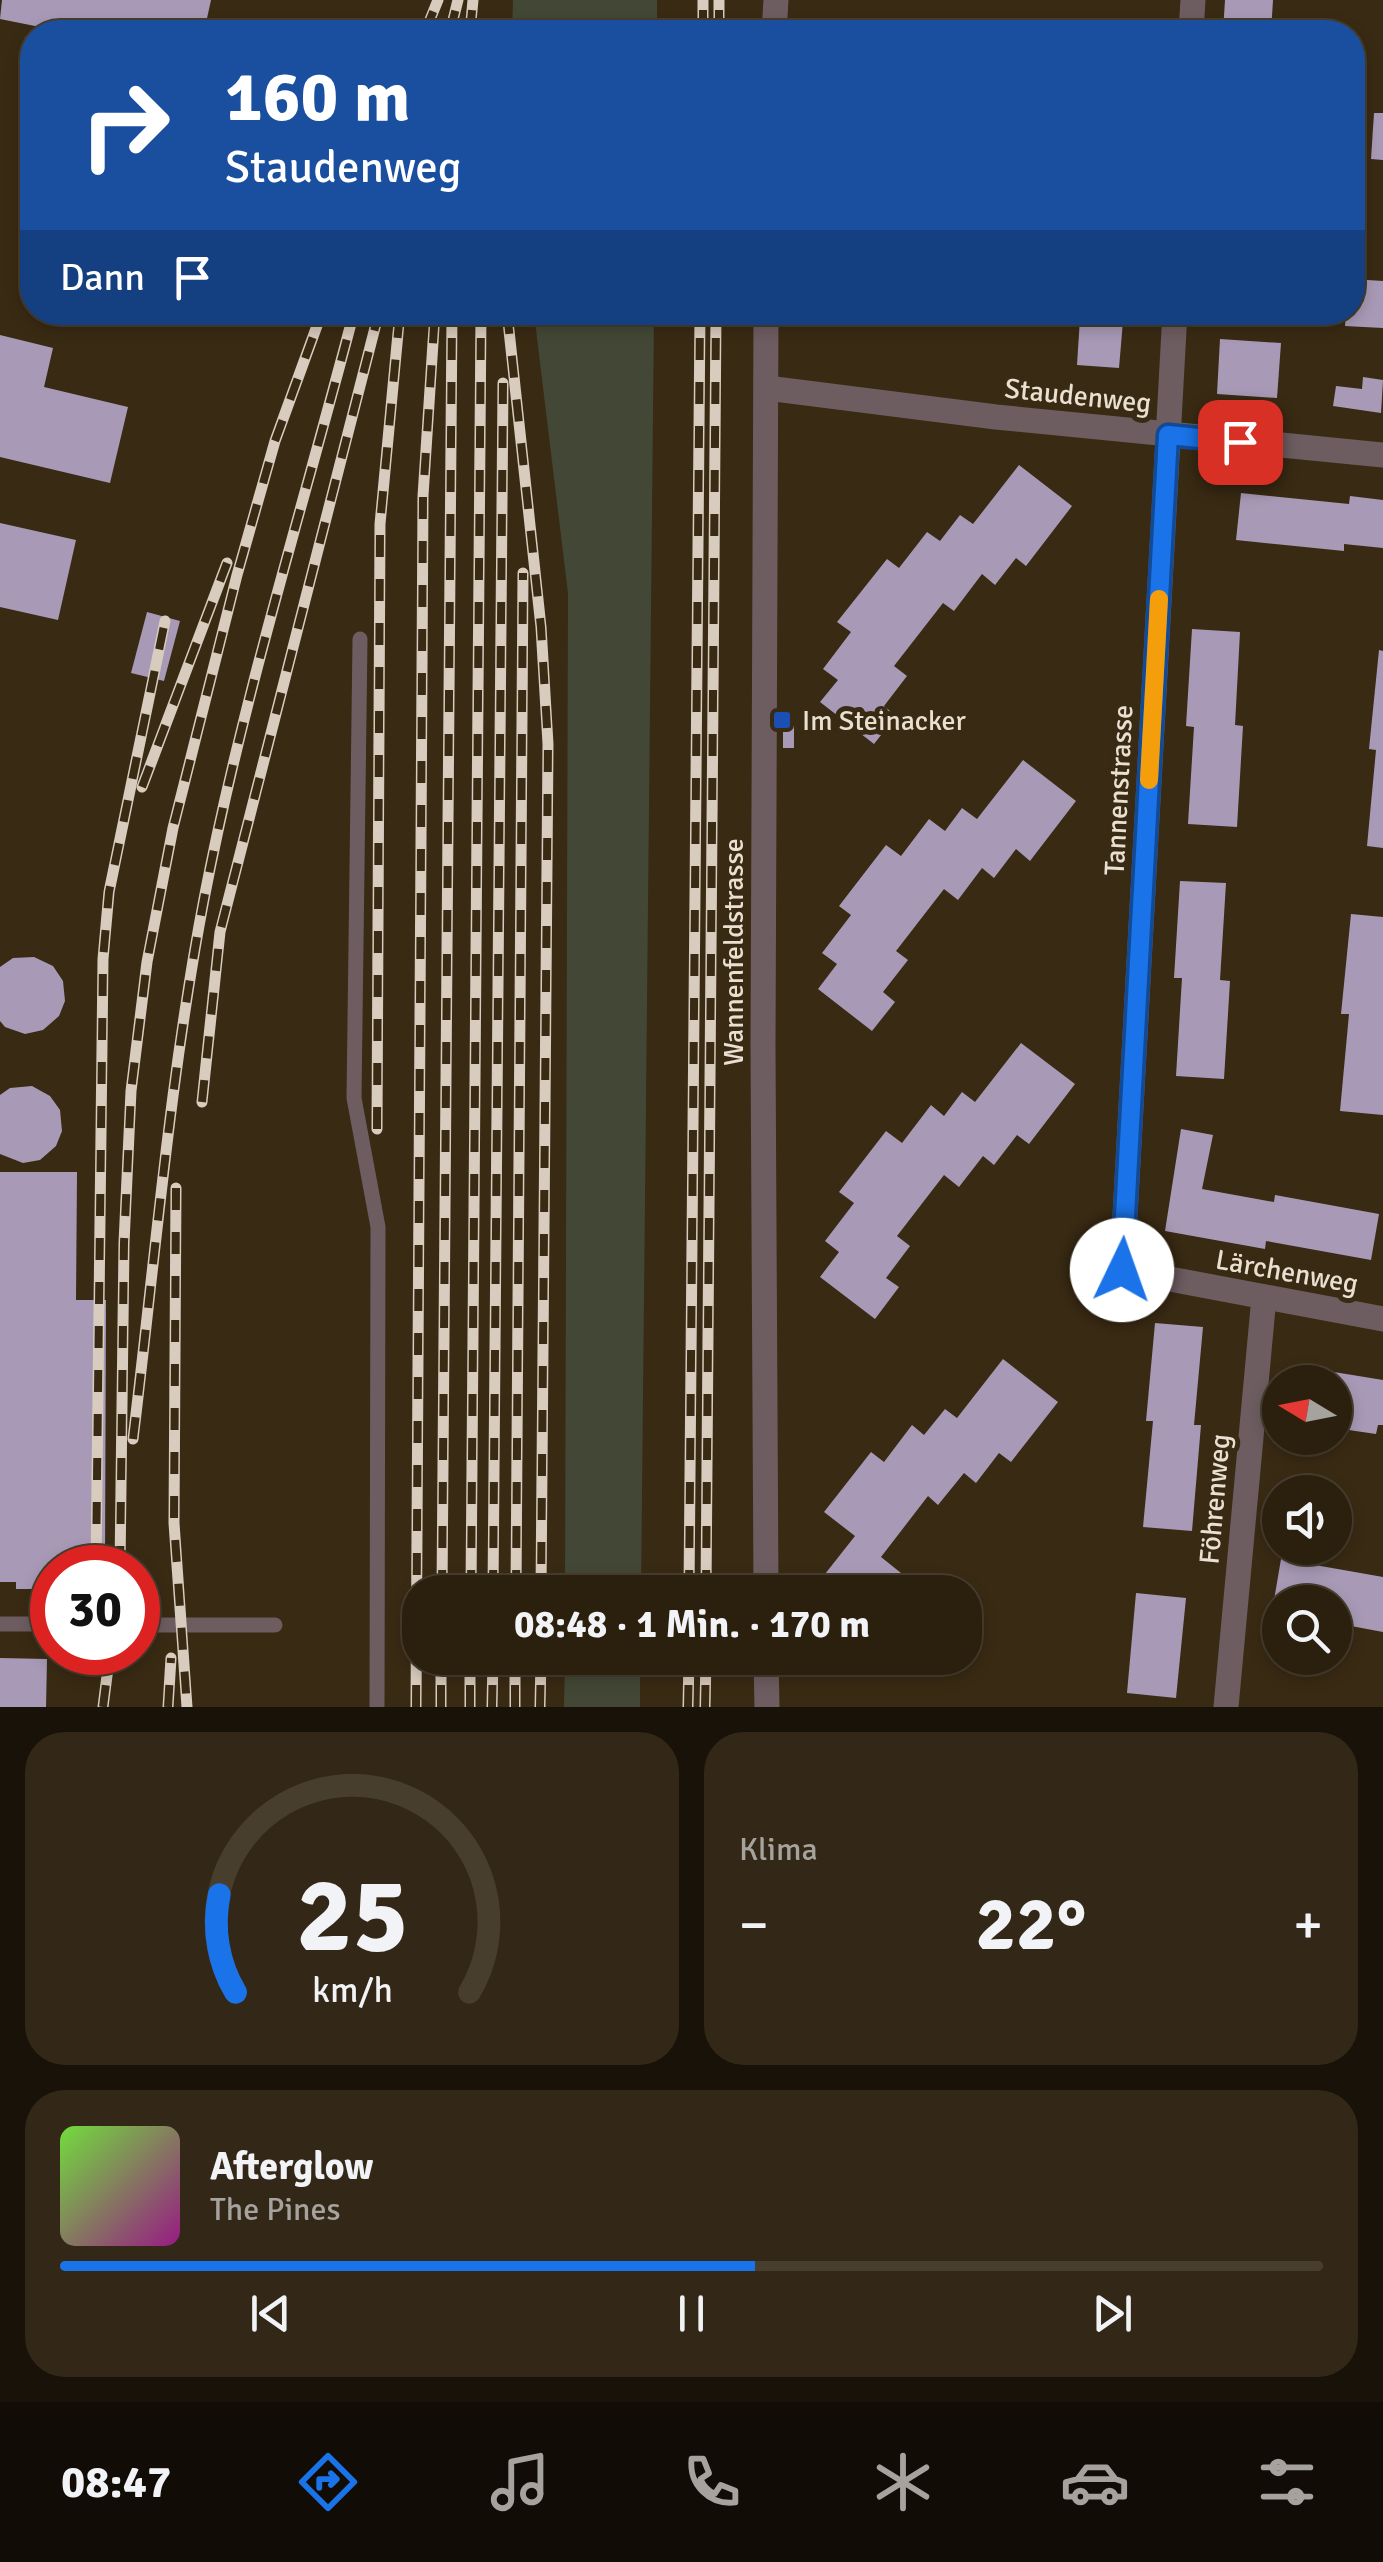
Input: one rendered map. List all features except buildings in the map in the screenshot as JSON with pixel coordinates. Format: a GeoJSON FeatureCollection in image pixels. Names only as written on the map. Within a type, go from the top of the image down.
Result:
{"type":"FeatureCollection","features":[{"type":"Feature","properties":{"kind":"street","name":"Wannenfeldstrasse"},"geometry":{"type":"LineString","coordinates":[[766,325],[766,1575]]}},
{"type":"Feature","properties":{"kind":"street","name":"Tannenstrasse"},"geometry":{"type":"LineString","coordinates":[[1122,1270],[1175,325]]}},
{"type":"Feature","properties":{"kind":"street","name":"Staudenweg"},"geometry":{"type":"LineString","coordinates":[[766,388],[1168,435],[1383,455]]}},
{"type":"Feature","properties":{"kind":"street","name":"Lärchenweg"},"geometry":{"type":"LineString","coordinates":[[1122,1270],[1383,1319]]}},
{"type":"Feature","properties":{"kind":"street","name":"Föhrenweg"},"geometry":{"type":"LineString","coordinates":[[1226,1707],[1264,1297]]}},
{"type":"Feature","properties":{"kind":"street"},"geometry":{"type":"LineString","coordinates":[[766,1675],[767,1707]]}},
{"type":"Feature","properties":{"kind":"lane"},"geometry":{"type":"LineString","coordinates":[[360,639],[354,1098],[378,1227],[377,1707]]}},
{"type":"Feature","properties":{"kind":"lane"},"geometry":{"type":"LineString","coordinates":[[0,1624],[30,1624]]}},
{"type":"Feature","properties":{"kind":"lane"},"geometry":{"type":"LineString","coordinates":[[160,1624],[274,1625]]}},
{"type":"Feature","properties":{"kind":"green space"},"geometry":{"type":"Polygon","coordinates":[[[513,0],[657,0],[657,20],[512,20],[513,0]]]}},
{"type":"Feature","properties":{"kind":"green space"},"geometry":{"type":"Polygon","coordinates":[[[535,325],[654,325],[641,1575],[565,1575],[568,593],[535,325]]]}},
{"type":"Feature","properties":{"kind":"green space"},"geometry":{"type":"Polygon","coordinates":[[[565,1675],[640,1675],[640,1707],[564,1707],[565,1675]]]}},
{"type":"Feature","properties":{"kind":"railway"},"geometry":{"type":"LineString","coordinates":[[430,20],[438,0]]}},
{"type":"Feature","properties":{"kind":"railway"},"geometry":{"type":"LineString","coordinates":[[453,20],[458,0]]}},
{"type":"Feature","properties":{"kind":"railway"},"geometry":{"type":"LineString","coordinates":[[471,20],[473,0]]}},
{"type":"Feature","properties":{"kind":"railway"},"geometry":{"type":"LineString","coordinates":[[703,0],[703,20]]}},
{"type":"Feature","properties":{"kind":"railway"},"geometry":{"type":"LineString","coordinates":[[719,0],[719,20]]}},
{"type":"Feature","properties":{"kind":"railway"},"geometry":{"type":"LineString","coordinates":[[120,1545],[124,1243],[131,1091],[147,962],[173,828],[237,575],[275,441],[317,325]]}},
{"type":"Feature","properties":{"kind":"railway"},"geometry":{"type":"LineString","coordinates":[[133,1439],[172,1101],[204,899],[255,678],[350,325]]}},
{"type":"Feature","properties":{"kind":"railway"},"geometry":{"type":"LineString","coordinates":[[202,1102],[220,932],[376,325]]}},
{"type":"Feature","properties":{"kind":"railway"},"geometry":{"type":"LineString","coordinates":[[377,1129],[380,524],[399,325]]}},
{"type":"Feature","properties":{"kind":"railway"},"geometry":{"type":"LineString","coordinates":[[416,1707],[423,496],[434,325]]}},
{"type":"Feature","properties":{"kind":"railway"},"geometry":{"type":"LineString","coordinates":[[442,1575],[452,325]]}},
{"type":"Feature","properties":{"kind":"railway"},"geometry":{"type":"LineString","coordinates":[[471,1575],[481,325]]}},
{"type":"Feature","properties":{"kind":"railway"},"geometry":{"type":"LineString","coordinates":[[508,325],[541,627],[548,744],[541,1575]]}},
{"type":"Feature","properties":{"kind":"railway"},"geometry":{"type":"LineString","coordinates":[[689,1575],[700,325]]}},
{"type":"Feature","properties":{"kind":"railway"},"geometry":{"type":"LineString","coordinates":[[706,1575],[716,325]]}},
{"type":"Feature","properties":{"kind":"railway"},"geometry":{"type":"LineString","coordinates":[[493,1575],[503,383]]}},
{"type":"Feature","properties":{"kind":"railway"},"geometry":{"type":"LineString","coordinates":[[142,787],[227,563]]}},
{"type":"Feature","properties":{"kind":"railway"},"geometry":{"type":"LineString","coordinates":[[516,1575],[523,573]]}},
{"type":"Feature","properties":{"kind":"railway"},"geometry":{"type":"LineString","coordinates":[[96,1545],[103,959],[109,892],[165,621]]}},
{"type":"Feature","properties":{"kind":"railway"},"geometry":{"type":"LineString","coordinates":[[176,1188],[174,1523],[187,1707]]}},
{"type":"Feature","properties":{"kind":"railway"},"geometry":{"type":"LineString","coordinates":[[168,1707],[171,1658]]}},
{"type":"Feature","properties":{"kind":"railway"},"geometry":{"type":"LineString","coordinates":[[103,1707],[107,1675]]}},
{"type":"Feature","properties":{"kind":"railway"},"geometry":{"type":"LineString","coordinates":[[441,1675],[441,1707]]}},
{"type":"Feature","properties":{"kind":"railway"},"geometry":{"type":"LineString","coordinates":[[470,1675],[470,1707]]}},
{"type":"Feature","properties":{"kind":"railway"},"geometry":{"type":"LineString","coordinates":[[492,1707],[493,1675]]}},
{"type":"Feature","properties":{"kind":"railway"},"geometry":{"type":"LineString","coordinates":[[515,1675],[515,1707]]}},
{"type":"Feature","properties":{"kind":"railway"},"geometry":{"type":"LineString","coordinates":[[540,1707],[541,1675]]}},
{"type":"Feature","properties":{"kind":"railway"},"geometry":{"type":"LineString","coordinates":[[688,1707],[689,1675]]}},
{"type":"Feature","properties":{"kind":"railway"},"geometry":{"type":"LineString","coordinates":[[705,1707],[706,1675]]}},
{"type":"Feature","properties":{"kind":"slow traffic"},"geometry":{"type":"LineString","coordinates":[[1149,780],[1159,599]]}},
{"type":"Feature","properties":{"kind":"place","name":"Im Steinacker"},"geometry":{"type":"Point","coordinates":[782,720]}},
{"type":"Feature","properties":{"kind":"route"},"geometry":{"type":"LineString","coordinates":[[1122,1270],[1168,435],[1240,442]]}}]}
